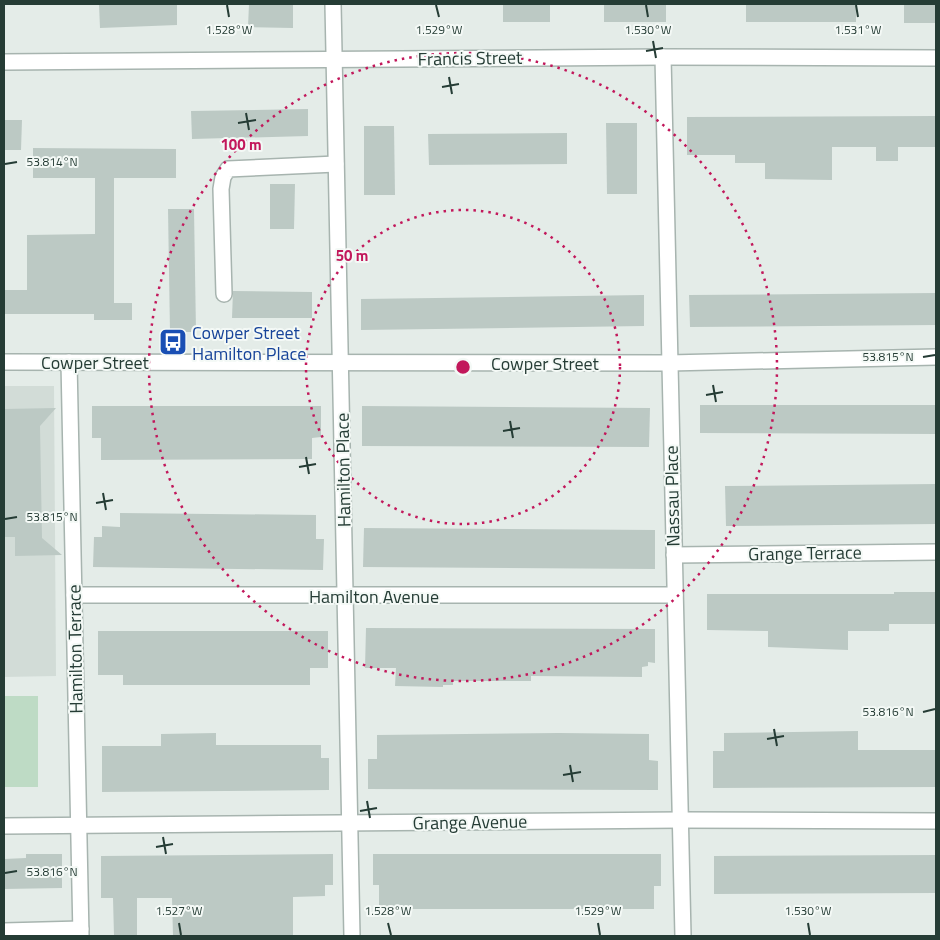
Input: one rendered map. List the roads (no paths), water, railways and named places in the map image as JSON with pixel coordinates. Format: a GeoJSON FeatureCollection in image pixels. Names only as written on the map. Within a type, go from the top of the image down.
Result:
{"type":"FeatureCollection","features":[{"type":"Feature","properties":{"kind":"street","name":"Hamilton Place"},"geometry":{"type":"LineString","coordinates":[[333,4],[352,936]]}},
{"type":"Feature","properties":{"kind":"street","name":"Francis Street"},"geometry":{"type":"LineString","coordinates":[[4,62],[662,57],[936,58]]}},
{"type":"Feature","properties":{"kind":"street","name":"Nassau Place"},"geometry":{"type":"LineString","coordinates":[[662,57],[683,936]]}},
{"type":"Feature","properties":{"kind":"street"},"geometry":{"type":"LineString","coordinates":[[224,294],[221,189],[223,177],[228,170],[336,164]]}},
{"type":"Feature","properties":{"kind":"street","name":"Cowper Street"},"geometry":{"type":"LineString","coordinates":[[4,362],[670,363],[936,357]]}},
{"type":"Feature","properties":{"kind":"street","name":"Hamilton Terrace"},"geometry":{"type":"LineString","coordinates":[[69,362],[81,933]]}},
{"type":"Feature","properties":{"kind":"street","name":"Grange Terrace"},"geometry":{"type":"LineString","coordinates":[[674,555],[936,552]]}},
{"type":"Feature","properties":{"kind":"street","name":"Hamilton Avenue"},"geometry":{"type":"LineString","coordinates":[[74,595],[675,595]]}},
{"type":"Feature","properties":{"kind":"street","name":"Grange Avenue"},"geometry":{"type":"LineString","coordinates":[[4,826],[680,820],[936,821]]}},
{"type":"Feature","properties":{"kind":"street"},"geometry":{"type":"LineString","coordinates":[[4,931],[81,933]]}},
{"type":"Feature","properties":{"kind":"place","name":"Cowper Street Hamilton Place"},"geometry":{"type":"Point","coordinates":[173,342]}}]}
